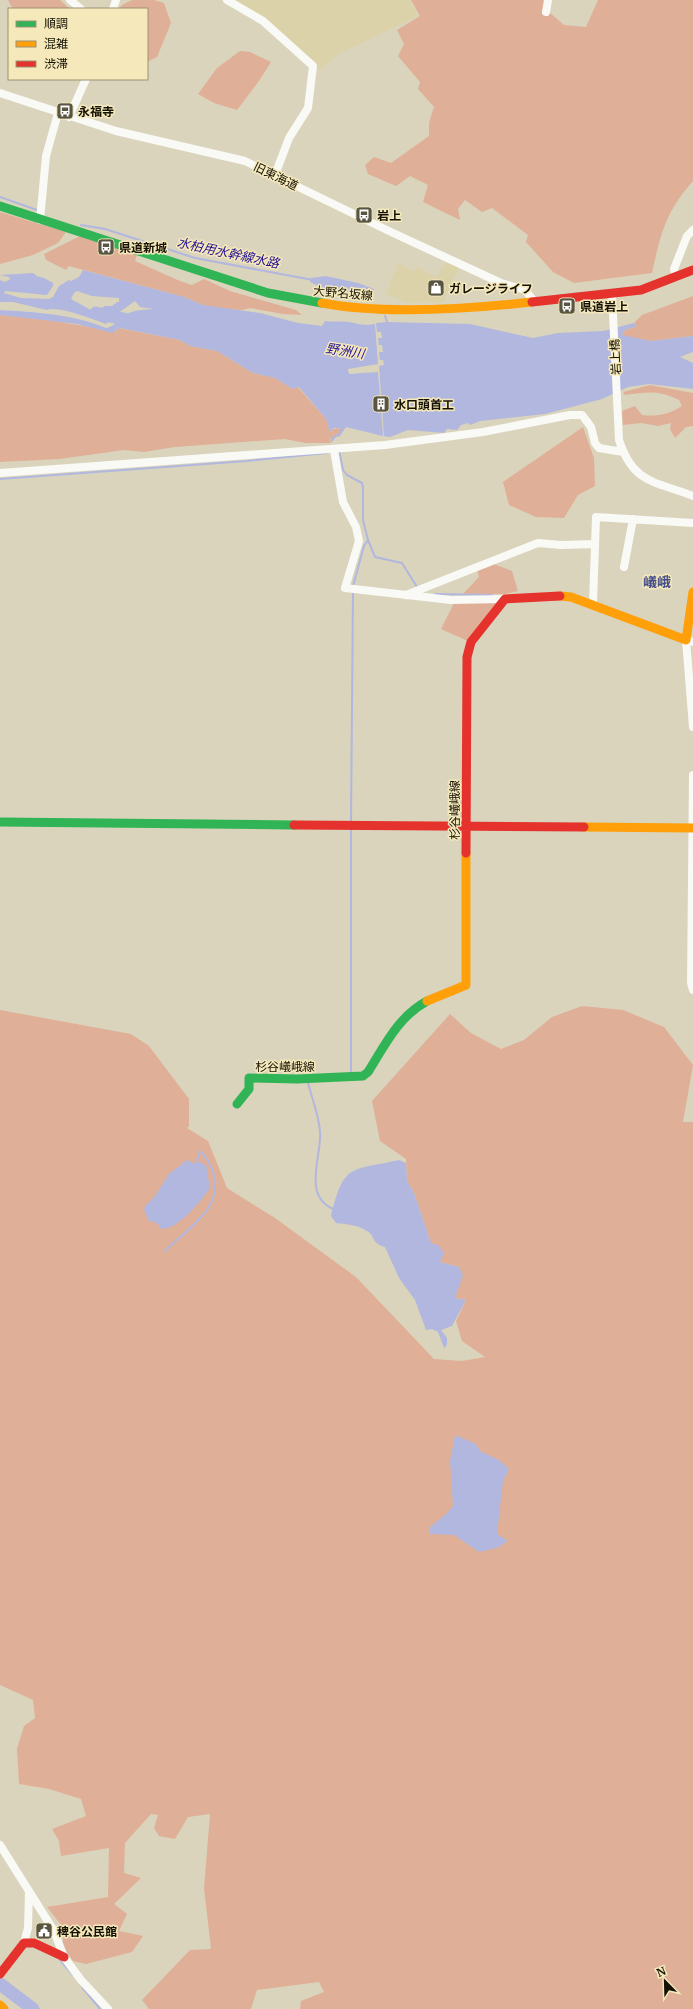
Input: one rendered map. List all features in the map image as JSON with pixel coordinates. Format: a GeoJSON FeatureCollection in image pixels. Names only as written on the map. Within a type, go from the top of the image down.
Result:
{"type":"FeatureCollection","features":[{"type":"Feature","properties":{"kind":"main road","name":"大野名坂線"},"geometry":{"type":"LineString","coordinates":[[0,206],[268,293],[304,301],[338,306],[398,309],[493,306],[612,294],[641,290],[693,270]]}},
{"type":"Feature","properties":{"kind":"main road"},"geometry":{"type":"LineString","coordinates":[[505,599],[556,595],[571,597],[690,641],[693,592]]}},
{"type":"Feature","properties":{"kind":"main road","name":"杉谷嶬峨線"},"geometry":{"type":"LineString","coordinates":[[237,1104],[249,1089],[249,1078],[363,1076],[368,1072],[396,1028],[412,1011],[443,993],[466,985],[468,649],[471,642],[505,599]]}},
{"type":"Feature","properties":{"kind":"main road"},"geometry":{"type":"LineString","coordinates":[[0,822],[693,828]]}},
{"type":"Feature","properties":{"kind":"main road"},"geometry":{"type":"LineString","coordinates":[[0,1974],[24,1943],[34,1943],[64,1957]]}},
{"type":"Feature","properties":{"kind":"main road"},"geometry":{"type":"LineString","coordinates":[[0,2005],[4,2009]]}},
{"type":"Feature","properties":{"kind":"street"},"geometry":{"type":"LineString","coordinates":[[70,0],[80,8]]}},
{"type":"Feature","properties":{"kind":"street"},"geometry":{"type":"LineString","coordinates":[[227,0],[263,21],[312,66],[308,108],[289,138],[275,175]]}},
{"type":"Feature","properties":{"kind":"street"},"geometry":{"type":"LineString","coordinates":[[546,12],[548,0]]}},
{"type":"Feature","properties":{"kind":"street"},"geometry":{"type":"LineString","coordinates":[[69,117],[86,80]]}},
{"type":"Feature","properties":{"kind":"street","name":"旧東海道"},"geometry":{"type":"LineString","coordinates":[[0,92],[18,97],[69,117],[116,131],[245,161],[398,236],[501,282],[525,290],[534,301]]}},
{"type":"Feature","properties":{"kind":"street"},"geometry":{"type":"LineString","coordinates":[[40,220],[46,156],[58,113]]}},
{"type":"Feature","properties":{"kind":"street"},"geometry":{"type":"LineString","coordinates":[[676,277],[674,269],[687,236],[693,230]]}},
{"type":"Feature","properties":{"kind":"street","name":"岩上橋"},"geometry":{"type":"LineString","coordinates":[[612,294],[619,440],[623,452]]}},
{"type":"Feature","properties":{"kind":"street"},"geometry":{"type":"LineString","coordinates":[[0,473],[334,450],[429,440],[483,432],[570,415],[582,415],[591,427],[595,442],[599,448],[623,452],[624,457],[640,475],[655,483],[693,496]]}},
{"type":"Feature","properties":{"kind":"street"},"geometry":{"type":"LineString","coordinates":[[334,450],[343,502],[356,527],[359,541],[346,588],[404,596],[450,600],[505,599]]}},
{"type":"Feature","properties":{"kind":"street"},"geometry":{"type":"LineString","coordinates":[[593,604],[596,517],[693,524]]}},
{"type":"Feature","properties":{"kind":"street"},"geometry":{"type":"LineString","coordinates":[[624,568],[633,519]]}},
{"type":"Feature","properties":{"kind":"street"},"geometry":{"type":"LineString","coordinates":[[404,596],[538,543],[561,545],[595,544]]}},
{"type":"Feature","properties":{"kind":"street"},"geometry":{"type":"LineString","coordinates":[[690,641],[693,727]]}},
{"type":"Feature","properties":{"kind":"street"},"geometry":{"type":"LineString","coordinates":[[693,774],[691,983],[693,990]]}},
{"type":"Feature","properties":{"kind":"street"},"geometry":{"type":"LineString","coordinates":[[0,1845],[54,1931],[64,1957],[81,1980],[108,2009]]}},
{"type":"Feature","properties":{"kind":"street"},"geometry":{"type":"LineString","coordinates":[[24,1943],[28,1928],[29,1891]]}},
{"type":"Feature","properties":{"kind":"shaded area"},"geometry":{"type":"Polygon","coordinates":[[[8,0],[60,0],[69,8],[12,8],[8,0]]]}},
{"type":"Feature","properties":{"kind":"shaded area"},"geometry":{"type":"Polygon","coordinates":[[[132,0],[154,0],[164,3],[171,23],[157,57],[148,62],[148,8],[120,8],[122,5],[132,0]]]}},
{"type":"Feature","properties":{"kind":"shaded area"},"geometry":{"type":"Polygon","coordinates":[[[235,0],[409,0],[418,16],[337,55],[320,70],[268,20],[235,0]]]}},
{"type":"Feature","properties":{"kind":"shaded area"},"geometry":{"type":"Polygon","coordinates":[[[411,0],[547,0],[549,12],[564,25],[586,27],[598,0],[693,0],[693,181],[676,203],[665,224],[652,273],[574,283],[553,272],[526,242],[528,235],[492,208],[482,212],[465,200],[458,209],[460,220],[423,202],[428,185],[410,176],[396,186],[368,174],[365,165],[374,157],[391,163],[429,136],[429,123],[434,107],[418,89],[420,82],[398,56],[404,44],[397,30],[420,16],[411,0]]]}},
{"type":"Feature","properties":{"kind":"shaded area"},"geometry":{"type":"Polygon","coordinates":[[[240,51],[250,52],[271,62],[237,110],[214,103],[198,94],[217,68],[240,51]]]}},
{"type":"Feature","properties":{"kind":"shaded area"},"geometry":{"type":"Polygon","coordinates":[[[0,212],[66,232],[58,243],[33,255],[0,264],[0,212]]]}},
{"type":"Feature","properties":{"kind":"shaded area"},"geometry":{"type":"Polygon","coordinates":[[[80,236],[138,252],[135,261],[180,281],[192,285],[204,279],[230,291],[296,310],[302,315],[283,314],[250,308],[243,310],[224,309],[203,305],[184,297],[69,266],[66,270],[46,260],[44,254],[80,236]]]}},
{"type":"Feature","properties":{"kind":"shaded area"},"geometry":{"type":"Polygon","coordinates":[[[446,262],[459,268],[443,302],[406,303],[386,294],[398,263],[413,271],[417,267],[436,277],[446,262]]]}},
{"type":"Feature","properties":{"kind":"shaded area"},"geometry":{"type":"Polygon","coordinates":[[[693,296],[693,336],[651,341],[624,337],[622,335],[625,330],[637,326],[634,323],[642,315],[693,296]]]}},
{"type":"Feature","properties":{"kind":"shaded area"},"geometry":{"type":"Polygon","coordinates":[[[0,315],[41,319],[116,331],[119,328],[180,340],[190,346],[217,351],[253,373],[275,378],[293,389],[298,387],[326,419],[331,432],[333,429],[341,428],[341,432],[330,439],[331,443],[305,443],[285,439],[175,447],[144,452],[124,450],[60,459],[0,462],[0,315]]]}},
{"type":"Feature","properties":{"kind":"shaded area"},"geometry":{"type":"Polygon","coordinates":[[[650,385],[693,393],[693,426],[686,427],[675,438],[670,429],[671,423],[658,426],[641,423],[623,425],[622,411],[635,406],[642,415],[653,416],[668,413],[682,406],[679,400],[659,393],[625,395],[623,392],[650,385]]]}},
{"type":"Feature","properties":{"kind":"shaded area"},"geometry":{"type":"Polygon","coordinates":[[[583,427],[594,458],[595,486],[578,495],[564,518],[536,517],[509,505],[503,482],[583,427]]]}},
{"type":"Feature","properties":{"kind":"shaded area"},"geometry":{"type":"Polygon","coordinates":[[[494,564],[512,571],[518,591],[506,594],[463,594],[479,577],[477,569],[494,564]]]}},
{"type":"Feature","properties":{"kind":"shaded area"},"geometry":{"type":"Polygon","coordinates":[[[454,603],[496,603],[468,641],[441,629],[454,603]]]}},
{"type":"Feature","properties":{"kind":"shaded area"},"geometry":{"type":"Polygon","coordinates":[[[582,1006],[623,1010],[664,1027],[693,1065],[683,1122],[693,1122],[693,2009],[300,2009],[301,2001],[324,1992],[319,1982],[257,1990],[251,2009],[149,2009],[142,2000],[190,1950],[211,1949],[204,1888],[210,1814],[188,1817],[175,1839],[159,1836],[154,1828],[158,1815],[151,1814],[125,1843],[124,1873],[141,1878],[114,1904],[127,1914],[119,1931],[143,1936],[132,1952],[86,1964],[73,1961],[62,1945],[65,1930],[47,1907],[108,1897],[109,1848],[61,1856],[59,1841],[52,1829],[86,1816],[81,1799],[49,1789],[19,1784],[17,1749],[24,1726],[35,1718],[33,1700],[0,1685],[0,1010],[131,1034],[149,1046],[189,1099],[189,1126],[187,1128],[208,1141],[227,1188],[275,1218],[356,1277],[434,1359],[462,1361],[485,1357],[462,1341],[456,1321],[466,1300],[455,1298],[459,1267],[440,1262],[431,1243],[414,1193],[407,1181],[406,1159],[380,1141],[372,1101],[450,1014],[471,1033],[501,1049],[524,1040],[552,1017],[582,1006]]]}},
{"type":"Feature","properties":{"kind":"water"},"geometry":{"type":"Polygon","coordinates":[[[83,270],[184,297],[203,305],[260,313],[298,323],[322,326],[325,321],[364,325],[375,324],[378,364],[348,369],[349,374],[378,372],[383,436],[346,427],[340,436],[336,437],[331,443],[331,438],[339,433],[341,428],[334,428],[330,432],[326,419],[299,387],[293,389],[275,378],[253,373],[217,351],[190,346],[180,340],[120,328],[112,333],[77,324],[0,315],[0,310],[53,314],[93,323],[106,328],[130,312],[154,309],[140,307],[135,301],[114,316],[106,324],[67,311],[52,309],[47,310],[13,302],[0,302],[0,280],[5,282],[10,279],[9,277],[0,275],[33,273],[36,276],[44,278],[53,283],[53,286],[47,295],[5,291],[4,293],[21,298],[49,299],[53,297],[59,286],[69,280],[71,281],[79,277],[83,270]],[[77,291],[71,299],[91,310],[101,310],[104,306],[112,306],[119,302],[119,298],[92,296],[77,291]]]}},
{"type":"Feature","properties":{"kind":"water"},"geometry":{"type":"Polygon","coordinates":[[[326,276],[358,283],[374,289],[373,294],[357,295],[323,288],[310,282],[311,278],[326,276]]]}},
{"type":"Feature","properties":{"kind":"water"},"geometry":{"type":"Polygon","coordinates":[[[376,323],[470,324],[533,338],[558,333],[603,331],[634,323],[637,326],[625,330],[622,335],[651,341],[693,336],[693,352],[680,357],[693,363],[693,389],[649,384],[628,387],[602,399],[545,414],[480,421],[470,425],[468,423],[461,425],[457,430],[447,429],[444,433],[408,430],[390,437],[384,436],[379,366],[384,365],[383,360],[380,360],[379,352],[383,352],[382,345],[379,345],[378,338],[382,338],[381,332],[377,332],[376,323]]]}},
{"type":"Feature","properties":{"kind":"water"},"geometry":{"type":"Polygon","coordinates":[[[187,1160],[196,1164],[197,1161],[206,1165],[210,1188],[195,1207],[182,1220],[168,1228],[161,1229],[158,1224],[148,1220],[144,1209],[145,1206],[155,1196],[169,1174],[187,1160]]]}},
{"type":"Feature","properties":{"kind":"water"},"geometry":{"type":"Polygon","coordinates":[[[399,1160],[406,1163],[407,1181],[414,1193],[431,1243],[438,1245],[444,1253],[440,1262],[459,1267],[463,1275],[455,1298],[466,1300],[452,1326],[441,1330],[447,1338],[447,1345],[444,1348],[438,1332],[432,1329],[426,1330],[415,1300],[399,1278],[385,1247],[378,1244],[370,1233],[360,1227],[336,1223],[331,1216],[340,1186],[345,1178],[352,1172],[370,1166],[399,1160]]]}},
{"type":"Feature","properties":{"kind":"water"},"geometry":{"type":"Polygon","coordinates":[[[455,1435],[476,1444],[480,1451],[499,1460],[509,1469],[503,1481],[497,1534],[508,1541],[497,1548],[479,1552],[454,1535],[430,1534],[430,1527],[445,1515],[453,1506],[450,1461],[455,1435]]]}},
{"type":"Feature","properties":{"kind":"waterway","name":"水柏用水幹線水路"},"geometry":{"type":"LineString","coordinates":[[0,197],[37,210]]}},
{"type":"Feature","properties":{"kind":"waterway","name":"水柏用水幹線水路"},"geometry":{"type":"LineString","coordinates":[[81,225],[105,229],[195,258],[313,280]]}},
{"type":"Feature","properties":{"kind":"waterway","name":"野洲川"},"geometry":{"type":"LineString","coordinates":[[96,313],[137,322]]}},
{"type":"Feature","properties":{"kind":"waterway","name":"水柏用水幹線水路"},"geometry":{"type":"LineString","coordinates":[[385,316],[387,322]]}},
{"type":"Feature","properties":{"kind":"waterway"},"geometry":{"type":"LineString","coordinates":[[339,450],[343,470],[347,475],[362,483],[363,488],[363,520],[368,540],[364,546],[353,586]]}},
{"type":"Feature","properties":{"kind":"waterway"},"geometry":{"type":"LineString","coordinates":[[0,479],[247,461],[328,452]]}},
{"type":"Feature","properties":{"kind":"waterway"},"geometry":{"type":"LineString","coordinates":[[368,540],[375,557],[402,563],[417,587]]}},
{"type":"Feature","properties":{"kind":"waterway"},"geometry":{"type":"LineString","coordinates":[[351,822],[353,590]]}},
{"type":"Feature","properties":{"kind":"waterway"},"geometry":{"type":"LineString","coordinates":[[435,594],[492,595]]}},
{"type":"Feature","properties":{"kind":"waterway"},"geometry":{"type":"LineString","coordinates":[[351,828],[351,1072]]}},
{"type":"Feature","properties":{"kind":"waterway"},"geometry":{"type":"LineString","coordinates":[[308,1083],[317,1113],[320,1132],[316,1185],[318,1194],[324,1203],[333,1209]]}},
{"type":"Feature","properties":{"kind":"waterway"},"geometry":{"type":"LineString","coordinates":[[165,1251],[200,1218],[209,1207],[212,1200],[215,1185],[212,1170],[209,1163],[200,1151],[197,1161]]}},
{"type":"Feature","properties":{"kind":"waterway"},"geometry":{"type":"LineString","coordinates":[[60,1960],[73,1975]]}},
{"type":"Feature","properties":{"kind":"waterway"},"geometry":{"type":"LineString","coordinates":[[0,1984],[33,2009]]}},
{"type":"Feature","properties":{"kind":"waterway"},"geometry":{"type":"LineString","coordinates":[[82,1987],[100,2009]]}},
{"type":"Feature","properties":{"kind":"traffic: fast"},"geometry":{"type":"LineString","coordinates":[[0,206],[268,293],[322,303]]}},
{"type":"Feature","properties":{"kind":"traffic: fast"},"geometry":{"type":"LineString","coordinates":[[0,822],[294,825]]}},
{"type":"Feature","properties":{"kind":"traffic: fast"},"geometry":{"type":"LineString","coordinates":[[237,1104],[249,1089],[249,1078],[297,1079],[363,1076],[368,1072],[386,1042],[400,1023],[427,1001]]}},
{"type":"Feature","properties":{"kind":"traffic: slow"},"geometry":{"type":"LineString","coordinates":[[322,303],[372,309],[427,310],[532,302]]}},
{"type":"Feature","properties":{"kind":"traffic: slow"},"geometry":{"type":"LineString","coordinates":[[560,596],[571,597],[686,640],[693,592]]}},
{"type":"Feature","properties":{"kind":"traffic: slow"},"geometry":{"type":"LineString","coordinates":[[584,827],[693,828]]}},
{"type":"Feature","properties":{"kind":"traffic: slow"},"geometry":{"type":"LineString","coordinates":[[427,1001],[466,985],[466,853]]}},
{"type":"Feature","properties":{"kind":"traffic: slow"},"geometry":{"type":"LineString","coordinates":[[0,2005],[4,2009]]}},
{"type":"Feature","properties":{"kind":"traffic: jam"},"geometry":{"type":"LineString","coordinates":[[532,302],[641,290],[693,270]]}},
{"type":"Feature","properties":{"kind":"traffic: jam"},"geometry":{"type":"LineString","coordinates":[[466,853],[467,657],[471,642],[505,599],[560,596]]}},
{"type":"Feature","properties":{"kind":"traffic: jam"},"geometry":{"type":"LineString","coordinates":[[294,825],[584,827]]}},
{"type":"Feature","properties":{"kind":"traffic: jam"},"geometry":{"type":"LineString","coordinates":[[0,1974],[24,1943],[34,1943],[64,1957]]}},
{"type":"Feature","properties":{"kind":"place","name":"永福寺"},"geometry":{"type":"Point","coordinates":[65,111]}},
{"type":"Feature","properties":{"kind":"place","name":"岩上"},"geometry":{"type":"Point","coordinates":[364,215]}},
{"type":"Feature","properties":{"kind":"place","name":"県道新城"},"geometry":{"type":"Point","coordinates":[106,247]}},
{"type":"Feature","properties":{"kind":"place","name":"ガレージライフ"},"geometry":{"type":"Point","coordinates":[436,288]}},
{"type":"Feature","properties":{"kind":"place","name":"県道岩上"},"geometry":{"type":"Point","coordinates":[567,306]}},
{"type":"Feature","properties":{"kind":"place","name":"水口頭首工"},"geometry":{"type":"Point","coordinates":[381,404]}},
{"type":"Feature","properties":{"kind":"place","name":"稗谷公民館"},"geometry":{"type":"Point","coordinates":[44,1931]}},
{"type":"Feature","properties":{"kind":"district","name":"嶬峨"},"geometry":{"type":"Point","coordinates":[657,582]}}]}
